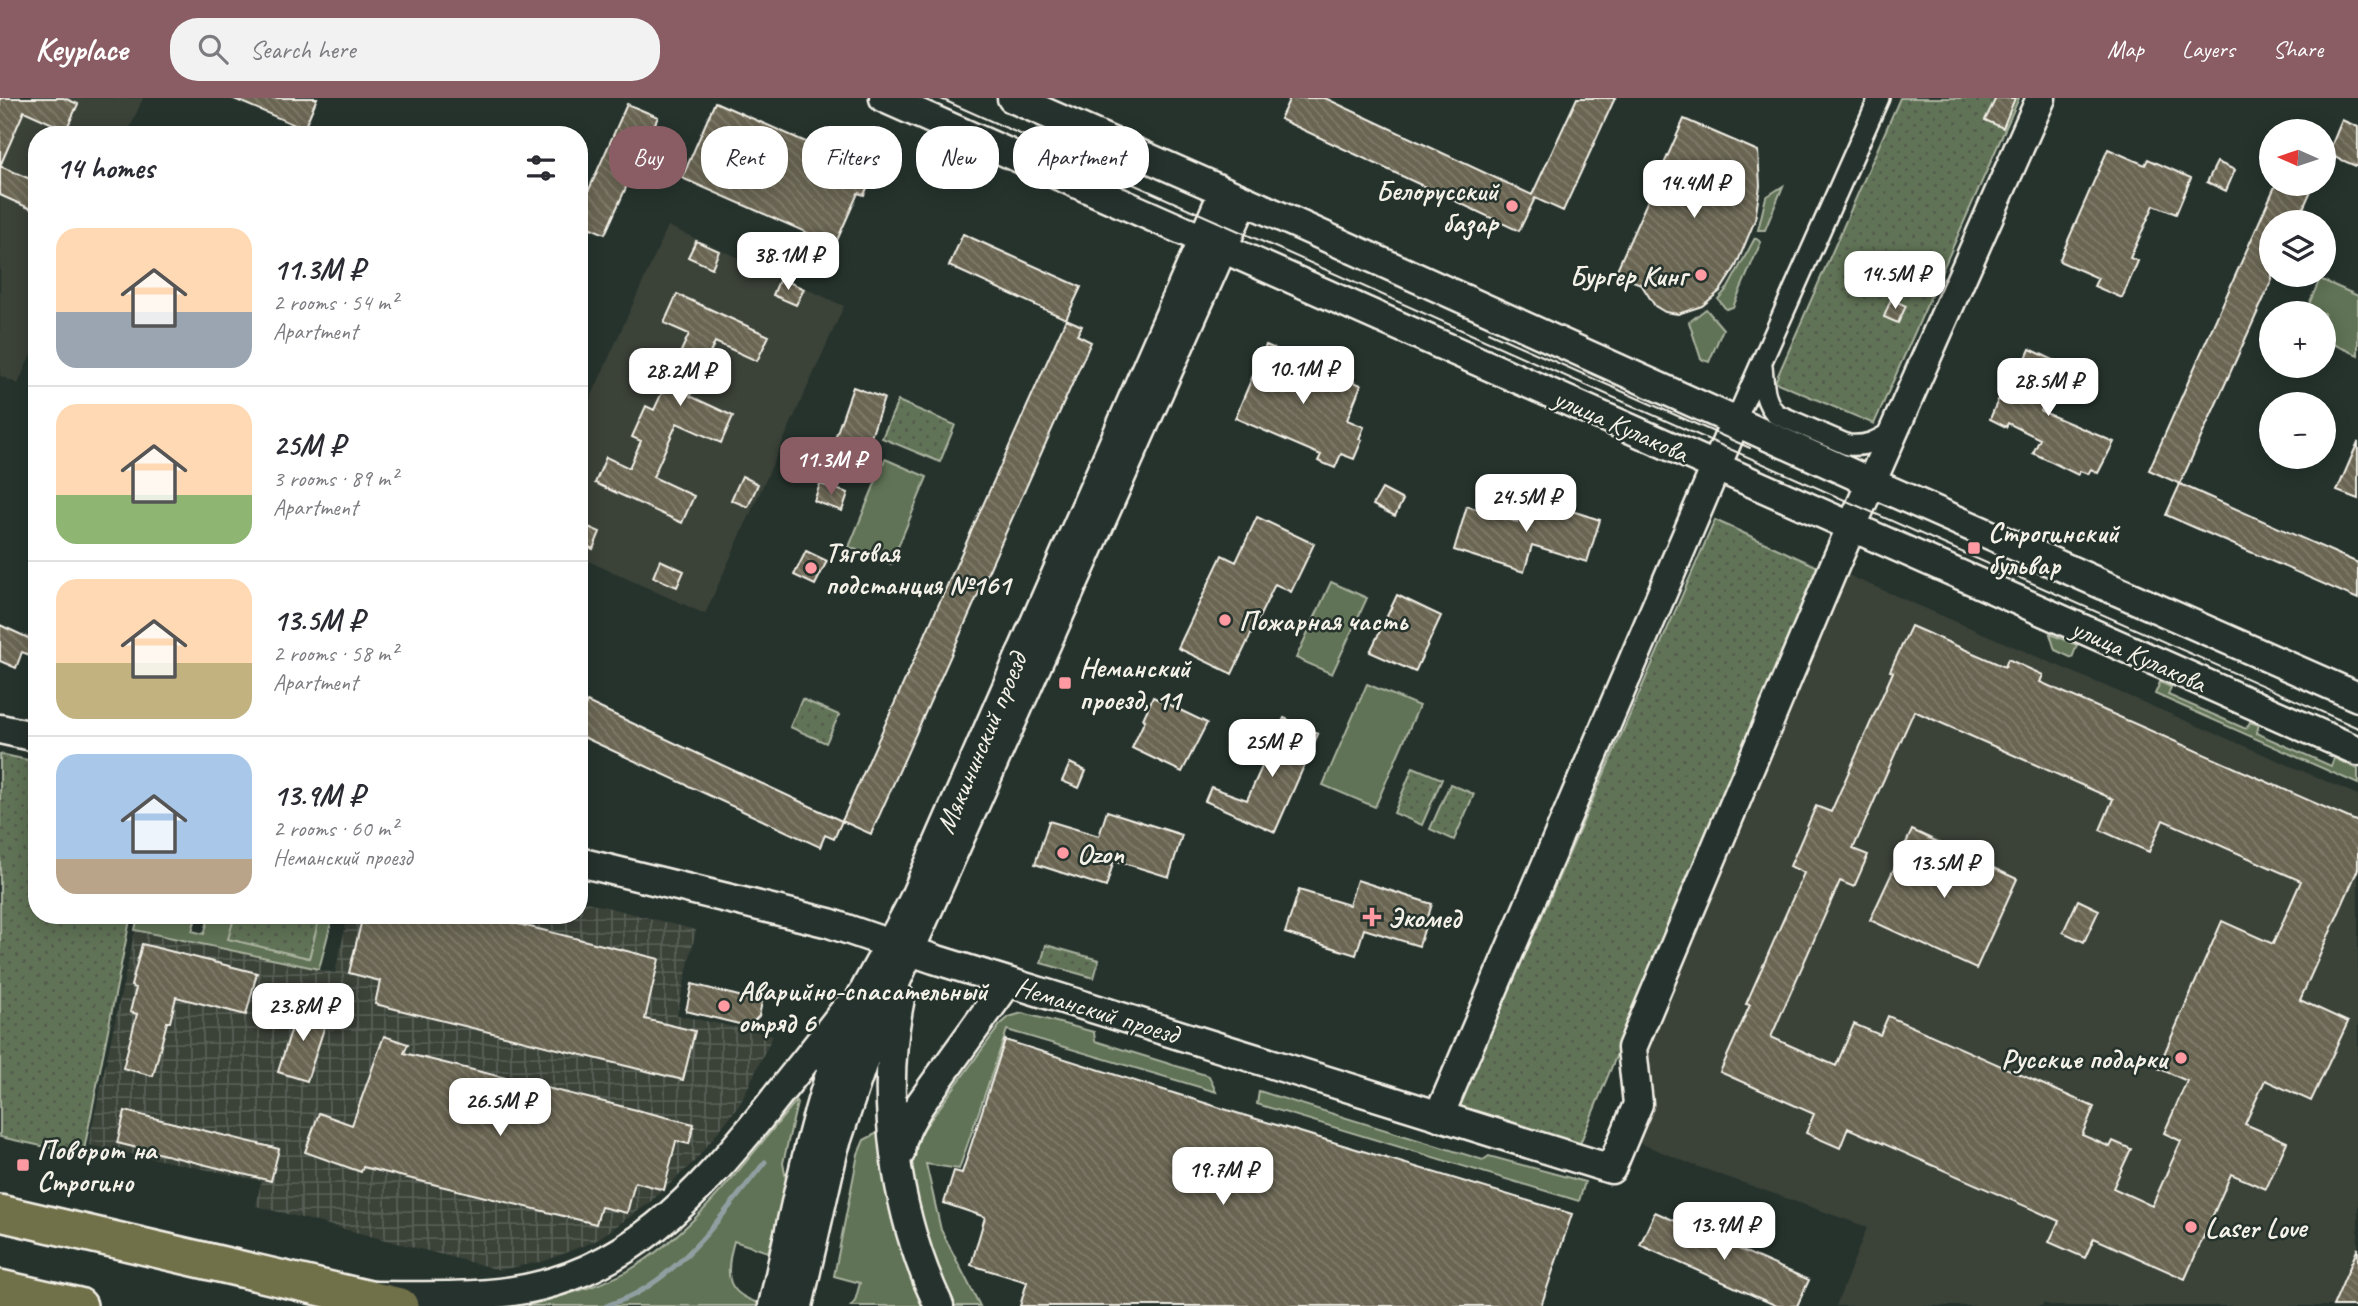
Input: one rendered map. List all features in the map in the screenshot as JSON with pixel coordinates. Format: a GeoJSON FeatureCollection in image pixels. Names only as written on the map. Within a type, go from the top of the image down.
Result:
{"type":"FeatureCollection","features":[{"type":"Feature","properties":{"kind":"highway"},"geometry":{"type":"LineString","coordinates":[[0,1213],[400,1306]]}},
{"type":"Feature","properties":{"kind":"highway"},"geometry":{"type":"LineString","coordinates":[[0,1287],[79,1306]]}},
{"type":"Feature","properties":{"kind":"main road","name":"улица Кулакова"},"geometry":{"type":"LineString","coordinates":[[884,98],[2358,751]]}},
{"type":"Feature","properties":{"kind":"main road","name":"улица Кулакова"},"geometry":{"type":"LineString","coordinates":[[1012,98],[2358,697]]}},
{"type":"Feature","properties":{"kind":"main road"},"geometry":{"type":"LineString","coordinates":[[1851,527],[2041,98]]}},
{"type":"Feature","properties":{"kind":"main road","name":"Мякининский проезд"},"geometry":{"type":"LineString","coordinates":[[773,1306],[796,1261],[901,948],[913,901],[1234,195]]}},
{"type":"Feature","properties":{"kind":"main road"},"geometry":{"type":"LineString","coordinates":[[1439,1116],[1735,422]]}},
{"type":"Feature","properties":{"kind":"main road","name":"Неманский проезд"},"geometry":{"type":"LineString","coordinates":[[588,864],[829,923],[1008,982],[1611,1169],[1638,1104],[1632,1048],[1851,527]]}},
{"type":"Feature","properties":{"kind":"main road"},"geometry":{"type":"LineString","coordinates":[[0,729],[28,735]]}},
{"type":"Feature","properties":{"kind":"main road","name":"Мякининский проезд"},"geometry":{"type":"LineString","coordinates":[[798,1306],[796,1261],[810,1142],[840,1046],[875,970],[901,948]]}},
{"type":"Feature","properties":{"kind":"main road"},"geometry":{"type":"LineString","coordinates":[[901,948],[890,1078],[890,1112],[898,1173],[913,1239],[939,1306]]}},
{"type":"Feature","properties":{"kind":"main road"},"geometry":{"type":"LineString","coordinates":[[358,1296],[457,1296],[514,1291],[587,1270],[618,1254],[662,1224],[695,1193],[742,1140],[875,970]]}},
{"type":"Feature","properties":{"kind":"main road"},"geometry":{"type":"LineString","coordinates":[[898,1173],[901,1145],[916,1111],[1008,982]]}},
{"type":"Feature","properties":{"kind":"main road"},"geometry":{"type":"LineString","coordinates":[[811,1053],[827,1045],[850,1050],[854,1057],[852,1088]]}},
{"type":"Feature","properties":{"kind":"street"},"geometry":{"type":"LineString","coordinates":[[1735,422],[1879,98]]}},
{"type":"Feature","properties":{"kind":"street"},"geometry":{"type":"LineString","coordinates":[[1762,362],[1765,395],[1768,405],[1776,414],[1848,445],[1861,447],[1892,432]]}},
{"type":"Feature","properties":{"kind":"shaded area"},"geometry":{"type":"Polygon","coordinates":[[[0,98],[143,98],[131,126],[28,126],[28,361],[18,384],[0,376],[0,98]]]}},
{"type":"Feature","properties":{"kind":"shaded area"},"geometry":{"type":"Polygon","coordinates":[[[668,226],[844,306],[705,614],[588,561],[588,404],[668,226]]]}},
{"type":"Feature","properties":{"kind":"shaded area"},"geometry":{"type":"Polygon","coordinates":[[[1843,573],[2358,795],[2358,1306],[2054,1306],[2043,1303],[2042,1306],[1836,1306],[1867,1227],[1693,1165],[1630,1139],[1638,1048],[1843,573]]]}},
{"type":"Feature","properties":{"kind":"shaded area"},"geometry":{"type":"Polygon","coordinates":[[[588,902],[696,930],[677,1015],[773,1035],[740,1104],[695,1161],[648,1204],[595,1241],[545,1261],[500,1270],[256,1206],[261,1181],[88,1145],[135,930],[335,973],[346,924],[588,924],[588,902]]]}},
{"type":"Feature","properties":{"kind":"green space"},"geometry":{"type":"Polygon","coordinates":[[[1900,98],[2019,98],[1874,424],[1775,382],[1900,98]]]}},
{"type":"Feature","properties":{"kind":"green space"},"geometry":{"type":"Polygon","coordinates":[[[1783,186],[1765,230],[1758,230],[1766,197],[1783,186]]]}},
{"type":"Feature","properties":{"kind":"green space"},"geometry":{"type":"Polygon","coordinates":[[[1755,238],[1761,242],[1733,307],[1726,309],[1718,299],[1728,288],[1755,238]]]}},
{"type":"Feature","properties":{"kind":"green space"},"geometry":{"type":"Polygon","coordinates":[[[2336,286],[2358,296],[2358,355],[2336,345],[2336,301],[2310,301],[2316,287],[2336,286]]]}},
{"type":"Feature","properties":{"kind":"green space"},"geometry":{"type":"Polygon","coordinates":[[[1706,309],[1723,329],[1709,362],[1701,359],[1689,322],[1706,309]]]}},
{"type":"Feature","properties":{"kind":"green space"},"geometry":{"type":"Polygon","coordinates":[[[898,401],[955,425],[940,462],[882,438],[898,401]]]}},
{"type":"Feature","properties":{"kind":"green space"},"geometry":{"type":"Polygon","coordinates":[[[885,459],[927,477],[891,564],[849,547],[885,459]]]}},
{"type":"Feature","properties":{"kind":"green space"},"geometry":{"type":"Polygon","coordinates":[[[1715,520],[1818,567],[1579,1146],[1458,1108],[1715,520]]]}},
{"type":"Feature","properties":{"kind":"green space"},"geometry":{"type":"Polygon","coordinates":[[[1331,582],[1367,598],[1332,674],[1296,658],[1331,582]]]}},
{"type":"Feature","properties":{"kind":"green space"},"geometry":{"type":"Polygon","coordinates":[[[2050,634],[2077,645],[2072,658],[2055,650],[2050,634]]]}},
{"type":"Feature","properties":{"kind":"green space"},"geometry":{"type":"Polygon","coordinates":[[[2160,682],[2171,687],[2168,695],[2246,729],[2250,722],[2259,725],[2256,733],[2331,766],[2334,758],[2358,769],[2358,784],[2155,694],[2160,682]]]}},
{"type":"Feature","properties":{"kind":"green space"},"geometry":{"type":"Polygon","coordinates":[[[1367,684],[1419,706],[1375,807],[1323,785],[1367,684]]]}},
{"type":"Feature","properties":{"kind":"green space"},"geometry":{"type":"Polygon","coordinates":[[[802,699],[839,715],[826,743],[790,727],[802,699]]]}},
{"type":"Feature","properties":{"kind":"green space"},"geometry":{"type":"Polygon","coordinates":[[[0,754],[28,760],[28,924],[129,924],[83,1155],[0,1137],[0,754]]]}},
{"type":"Feature","properties":{"kind":"green space"},"geometry":{"type":"Polygon","coordinates":[[[1413,767],[1442,779],[1422,825],[1394,813],[1413,767]]]}},
{"type":"Feature","properties":{"kind":"green space"},"geometry":{"type":"Polygon","coordinates":[[[1450,784],[1474,794],[1454,840],[1430,829],[1450,784]]]}},
{"type":"Feature","properties":{"kind":"green space"},"geometry":{"type":"Polygon","coordinates":[[[136,924],[194,924],[192,931],[204,934],[207,924],[233,924],[229,939],[309,958],[318,924],[331,924],[319,969],[135,930],[136,924]]]}},
{"type":"Feature","properties":{"kind":"green space"},"geometry":{"type":"Polygon","coordinates":[[[232,924],[318,924],[309,958],[228,939],[232,924]]]}},
{"type":"Feature","properties":{"kind":"green space"},"geometry":{"type":"Polygon","coordinates":[[[1046,945],[1099,960],[1094,978],[1041,963],[1046,945]]]}},
{"type":"Feature","properties":{"kind":"green space"},"geometry":{"type":"Polygon","coordinates":[[[1022,1013],[1094,1032],[1095,1041],[1209,1076],[1216,1092],[1007,1030],[959,1169],[926,1164],[941,1230],[980,1306],[949,1306],[940,1289],[909,1173],[912,1145],[1000,1025],[1009,1017],[1022,1013]]]}},
{"type":"Feature","properties":{"kind":"green space"},"geometry":{"type":"Polygon","coordinates":[[[1259,1091],[1483,1160],[1489,1156],[1585,1182],[1579,1201],[1257,1104],[1259,1091]]]}},
{"type":"Feature","properties":{"kind":"green space"},"geometry":{"type":"Polygon","coordinates":[[[796,1101],[783,1163],[787,1184],[768,1252],[734,1241],[729,1266],[729,1276],[737,1291],[744,1297],[769,1306],[527,1306],[605,1282],[653,1254],[676,1236],[719,1194],[796,1101]]]}},
{"type":"Feature","properties":{"kind":"green space"},"geometry":{"type":"Polygon","coordinates":[[[883,1130],[926,1306],[851,1306],[860,1283],[834,1276],[858,1154],[864,1140],[883,1130]]]}},
{"type":"Feature","properties":{"kind":"building"},"geometry":{"type":"Polygon","coordinates":[[[0,98],[64,98],[78,104],[68,126],[57,126],[24,111],[0,166],[0,98]]]}},
{"type":"Feature","properties":{"kind":"building"},"geometry":{"type":"Polygon","coordinates":[[[232,98],[317,98],[305,126],[297,126],[232,98]]]}},
{"type":"Feature","properties":{"kind":"building"},"geometry":{"type":"Polygon","coordinates":[[[1290,98],[1325,98],[1532,195],[1577,98],[1615,98],[1563,211],[1535,198],[1519,231],[1280,119],[1290,98]]]}},
{"type":"Feature","properties":{"kind":"building"},"geometry":{"type":"Polygon","coordinates":[[[1996,98],[2015,98],[2003,128],[1985,120],[1996,98]]]}},
{"type":"Feature","properties":{"kind":"building"},"geometry":{"type":"Polygon","coordinates":[[[715,102],[770,126],[705,126],[715,102]]]}},
{"type":"Feature","properties":{"kind":"building"},"geometry":{"type":"Polygon","coordinates":[[[627,104],[658,117],[654,126],[617,126],[627,104]]]}},
{"type":"Feature","properties":{"kind":"building"},"geometry":{"type":"Polygon","coordinates":[[[1684,119],[1758,151],[1760,186],[1755,220],[1736,266],[1720,291],[1702,306],[1678,314],[1665,312],[1655,306],[1641,284],[1615,274],[1684,119]]]}},
{"type":"Feature","properties":{"kind":"building"},"geometry":{"type":"Polygon","coordinates":[[[2342,120],[2358,127],[2358,167],[2336,157],[2336,135],[2342,120]]]}},
{"type":"Feature","properties":{"kind":"building"},"geometry":{"type":"Polygon","coordinates":[[[701,134],[701,186],[687,180],[687,166],[701,134]]]}},
{"type":"Feature","properties":{"kind":"building"},"geometry":{"type":"Polygon","coordinates":[[[788,134],[802,140],[802,189],[867,189],[864,195],[858,193],[835,245],[707,189],[788,189],[788,134]]]}},
{"type":"Feature","properties":{"kind":"building"},"geometry":{"type":"Polygon","coordinates":[[[609,144],[609,189],[625,189],[605,234],[588,227],[588,192],[609,144]]]}},
{"type":"Feature","properties":{"kind":"building"},"geometry":{"type":"Polygon","coordinates":[[[2108,149],[2145,165],[2148,159],[2191,178],[2176,214],[2154,205],[2130,258],[2138,261],[2122,298],[2094,286],[2098,278],[2059,261],[2108,149]]]}},
{"type":"Feature","properties":{"kind":"building"},"geometry":{"type":"Polygon","coordinates":[[[2217,162],[2235,170],[2226,191],[2207,182],[2217,162]]]}},
{"type":"Feature","properties":{"kind":"building"},"geometry":{"type":"Polygon","coordinates":[[[0,166],[28,178],[28,208],[0,195],[0,166]]]}},
{"type":"Feature","properties":{"kind":"building"},"geometry":{"type":"Polygon","coordinates":[[[2271,196],[2309,196],[2302,210],[2264,210],[2271,196]]]}},
{"type":"Feature","properties":{"kind":"building"},"geometry":{"type":"Polygon","coordinates":[[[2259,222],[2259,287],[2269,287],[2263,301],[2259,301],[2259,309],[2180,484],[2149,470],[2259,222]]]}},
{"type":"Feature","properties":{"kind":"building"},"geometry":{"type":"Polygon","coordinates":[[[963,234],[1081,287],[1066,319],[949,266],[963,234]]]}},
{"type":"Feature","properties":{"kind":"building"},"geometry":{"type":"Polygon","coordinates":[[[696,241],[719,251],[712,268],[688,257],[696,241]]]}},
{"type":"Feature","properties":{"kind":"building"},"geometry":{"type":"Polygon","coordinates":[[[780,278],[804,289],[796,305],[773,295],[780,278]]]}},
{"type":"Feature","properties":{"kind":"building"},"geometry":{"type":"Polygon","coordinates":[[[677,294],[769,336],[757,361],[715,342],[690,396],[733,416],[721,443],[677,423],[653,477],[694,496],[682,523],[595,483],[606,457],[629,468],[641,441],[632,437],[646,406],[654,410],[689,334],[664,323],[677,294]]]}},
{"type":"Feature","properties":{"kind":"building"},"geometry":{"type":"Polygon","coordinates":[[[1891,299],[1906,306],[1898,323],[1884,317],[1891,299]]]}},
{"type":"Feature","properties":{"kind":"building"},"geometry":{"type":"Polygon","coordinates":[[[1066,319],[1082,326],[1077,335],[1091,342],[871,834],[842,821],[1066,319]]]}},
{"type":"Feature","properties":{"kind":"building"},"geometry":{"type":"Polygon","coordinates":[[[1266,345],[1361,385],[1347,420],[1364,427],[1354,459],[1341,454],[1335,468],[1318,461],[1321,455],[1235,418],[1266,345]]]}},
{"type":"Feature","properties":{"kind":"building"},"geometry":{"type":"Polygon","coordinates":[[[2030,349],[2062,364],[2041,411],[2114,442],[2098,473],[2091,469],[2088,474],[2080,471],[2078,475],[2033,453],[2040,439],[2008,423],[2006,427],[1990,419],[2013,371],[2016,372],[2019,364],[2023,365],[2030,349]]]}},
{"type":"Feature","properties":{"kind":"building"},"geometry":{"type":"Polygon","coordinates":[[[853,387],[884,398],[864,458],[832,447],[853,387]]]}},
{"type":"Feature","properties":{"kind":"building"},"geometry":{"type":"Polygon","coordinates":[[[2358,442],[2358,499],[2337,491],[2358,442]]]}},
{"type":"Feature","properties":{"kind":"building"},"geometry":{"type":"Polygon","coordinates":[[[742,476],[758,484],[748,507],[731,500],[742,476]]]}},
{"type":"Feature","properties":{"kind":"building"},"geometry":{"type":"Polygon","coordinates":[[[820,484],[848,493],[842,511],[814,501],[820,484]]]}},
{"type":"Feature","properties":{"kind":"building"},"geometry":{"type":"Polygon","coordinates":[[[2180,484],[2358,563],[2358,599],[2166,515],[2180,484]]]}},
{"type":"Feature","properties":{"kind":"building"},"geometry":{"type":"Polygon","coordinates":[[[1382,489],[1403,500],[1395,516],[1373,505],[1382,489]]]}},
{"type":"Feature","properties":{"kind":"building"},"geometry":{"type":"Polygon","coordinates":[[[1525,496],[1600,520],[1587,562],[1532,545],[1524,572],[1454,550],[1467,506],[1517,522],[1525,496]]]}},
{"type":"Feature","properties":{"kind":"building","name":"Пожарная часть"},"geometry":{"type":"Polygon","coordinates":[[[1257,517],[1314,544],[1291,592],[1275,584],[1232,674],[1178,648],[1222,555],[1236,562],[1257,517]]]}},
{"type":"Feature","properties":{"kind":"building"},"geometry":{"type":"Polygon","coordinates":[[[588,527],[600,532],[593,549],[588,546],[588,527]]]}},
{"type":"Feature","properties":{"kind":"building","name":"Тяговая подстанция №161"},"geometry":{"type":"Polygon","coordinates":[[[806,551],[827,561],[815,585],[794,575],[806,551]]]}},
{"type":"Feature","properties":{"kind":"building"},"geometry":{"type":"Polygon","coordinates":[[[660,560],[684,571],[677,587],[653,577],[660,560]]]}},
{"type":"Feature","properties":{"kind":"building"},"geometry":{"type":"Polygon","coordinates":[[[1397,595],[1441,616],[1415,672],[1370,652],[1397,595]]]}},
{"type":"Feature","properties":{"kind":"building"},"geometry":{"type":"Polygon","coordinates":[[[0,625],[28,638],[28,654],[22,652],[16,668],[0,661],[0,625]]]}},
{"type":"Feature","properties":{"kind":"building"},"geometry":{"type":"Polygon","coordinates":[[[1911,626],[2005,667],[2008,659],[2043,675],[2040,682],[2358,822],[2358,869],[2300,1000],[2348,1022],[2311,1101],[2265,1080],[2245,1124],[2287,1142],[2266,1189],[2231,1174],[2185,1279],[2094,1238],[2085,1258],[2049,1242],[2059,1221],[1848,1128],[1840,1148],[1806,1133],[1814,1114],[1720,1072],[1750,1005],[1746,1004],[1804,873],[1790,866],[1816,806],[1831,812],[1893,672],[1890,671],[1911,626]],[[1914,711],[1853,849],[1868,855],[1854,887],[1840,881],[1771,1037],[1836,1066],[1854,1024],[1880,1035],[1888,1016],[2094,1107],[2082,1135],[2110,1147],[2113,1141],[2131,1149],[2113,1188],[2152,1206],[2181,1141],[2164,1133],[2187,1081],[2158,1068],[2222,921],[2273,944],[2301,881],[2163,820],[2149,852],[2100,830],[2113,799],[1914,711]]]}},
{"type":"Feature","properties":{"kind":"building"},"geometry":{"type":"Polygon","coordinates":[[[1153,697],[1207,723],[1182,772],[1132,748],[1153,697]]]}},
{"type":"Feature","properties":{"kind":"building"},"geometry":{"type":"Polygon","coordinates":[[[588,702],[842,821],[834,839],[825,835],[820,847],[588,739],[588,702]]]}},
{"type":"Feature","properties":{"kind":"building"},"geometry":{"type":"Polygon","coordinates":[[[1284,718],[1318,734],[1275,832],[1205,801],[1211,787],[1247,800],[1284,718]]]}},
{"type":"Feature","properties":{"kind":"building"},"geometry":{"type":"Polygon","coordinates":[[[1070,763],[1086,771],[1079,788],[1062,781],[1070,763]]]}},
{"type":"Feature","properties":{"kind":"building"},"geometry":{"type":"Polygon","coordinates":[[[1107,811],[1182,835],[1169,877],[1114,860],[1106,887],[1035,864],[1049,821],[1099,836],[1107,811]]]}},
{"type":"Feature","properties":{"kind":"building"},"geometry":{"type":"Polygon","coordinates":[[[1912,830],[2017,879],[1976,969],[1870,920],[1912,830]]]}},
{"type":"Feature","properties":{"kind":"building"},"geometry":{"type":"Polygon","coordinates":[[[1357,880],[1432,904],[1419,946],[1364,929],[1356,955],[1285,933],[1299,890],[1349,905],[1357,880]]]}},
{"type":"Feature","properties":{"kind":"building"},"geometry":{"type":"Polygon","coordinates":[[[2078,900],[2099,910],[2084,942],[2063,932],[2078,900]]]}},
{"type":"Feature","properties":{"kind":"building"},"geometry":{"type":"Polygon","coordinates":[[[361,924],[518,924],[659,959],[645,1019],[695,1031],[683,1080],[375,1004],[380,981],[349,973],[361,924]]]}},
{"type":"Feature","properties":{"kind":"building"},"geometry":{"type":"Polygon","coordinates":[[[142,944],[257,973],[246,1015],[176,997],[153,1076],[123,1068],[137,1014],[130,1012],[136,988],[131,986],[142,944]]]}},
{"type":"Feature","properties":{"kind":"building","name":"Аварийно-спасательный отряд 6"},"geometry":{"type":"Polygon","coordinates":[[[692,984],[762,1002],[759,1016],[743,1025],[686,1011],[692,984]]]}},
{"type":"Feature","properties":{"kind":"building"},"geometry":{"type":"Polygon","coordinates":[[[299,1005],[328,1016],[307,1081],[278,1072],[299,1005]]]}},
{"type":"Feature","properties":{"kind":"building"},"geometry":{"type":"Polygon","coordinates":[[[384,1036],[408,1044],[404,1053],[694,1124],[689,1144],[676,1141],[664,1190],[635,1182],[627,1213],[601,1207],[596,1224],[363,1167],[361,1172],[305,1152],[319,1113],[352,1125],[384,1036]]]}},
{"type":"Feature","properties":{"kind":"building"},"geometry":{"type":"Polygon","coordinates":[[[1005,1040],[1572,1214],[1541,1306],[1020,1306],[1027,1282],[971,1265],[985,1217],[944,1203],[954,1171],[962,1173],[1005,1040]]]}},
{"type":"Feature","properties":{"kind":"building"},"geometry":{"type":"Polygon","coordinates":[[[125,1111],[279,1149],[271,1181],[117,1143],[125,1111]]]}},
{"type":"Feature","properties":{"kind":"building"},"geometry":{"type":"Polygon","coordinates":[[[1655,1212],[1809,1280],[1797,1306],[1777,1306],[1640,1245],[1655,1212]]]}},
{"type":"Feature","properties":{"kind":"building"},"geometry":{"type":"Polygon","coordinates":[[[2358,1248],[2358,1306],[2333,1306],[2358,1248]]]}},
{"type":"Feature","properties":{"kind":"waterway"},"geometry":{"type":"LineString","coordinates":[[606,1306],[637,1293],[674,1267],[707,1234],[765,1162]]}},
{"type":"Feature","properties":{"kind":"tram line"},"geometry":{"type":"LineString","coordinates":[[939,98],[2358,728]]}},
{"type":"Feature","properties":{"kind":"tram line"},"geometry":{"type":"LineString","coordinates":[[1488,332],[1750,448]]}},
{"type":"Feature","properties":{"kind":"place","name":"Белорусский базар"},"geometry":{"type":"Point","coordinates":[1512,206]}},
{"type":"Feature","properties":{"kind":"place","name":"Бургер Кинг"},"geometry":{"type":"Point","coordinates":[1701,275]}},
{"type":"Feature","properties":{"kind":"place","name":"Строгинский бульвар"},"geometry":{"type":"Point","coordinates":[1974,548]}},
{"type":"Feature","properties":{"kind":"place","name":"Тяговая подстанция №161"},"geometry":{"type":"Point","coordinates":[811,568]}},
{"type":"Feature","properties":{"kind":"place","name":"Пожарная часть"},"geometry":{"type":"Point","coordinates":[1225,620]}},
{"type":"Feature","properties":{"kind":"place","name":"Неманский проезд, 11"},"geometry":{"type":"Point","coordinates":[1065,683]}},
{"type":"Feature","properties":{"kind":"place","name":"Ozon"},"geometry":{"type":"Point","coordinates":[1063,853]}},
{"type":"Feature","properties":{"kind":"place","name":"Экомед"},"geometry":{"type":"Point","coordinates":[1372,917]}},
{"type":"Feature","properties":{"kind":"place","name":"Аварийно-спасательный отряд 6"},"geometry":{"type":"Point","coordinates":[724,1006]}},
{"type":"Feature","properties":{"kind":"place","name":"Русские подарки"},"geometry":{"type":"Point","coordinates":[2181,1058]}},
{"type":"Feature","properties":{"kind":"place","name":"Поворот на Строгино"},"geometry":{"type":"Point","coordinates":[23,1165]}},
{"type":"Feature","properties":{"kind":"place","name":"Laser Love"},"geometry":{"type":"Point","coordinates":[2191,1227]}}]}
